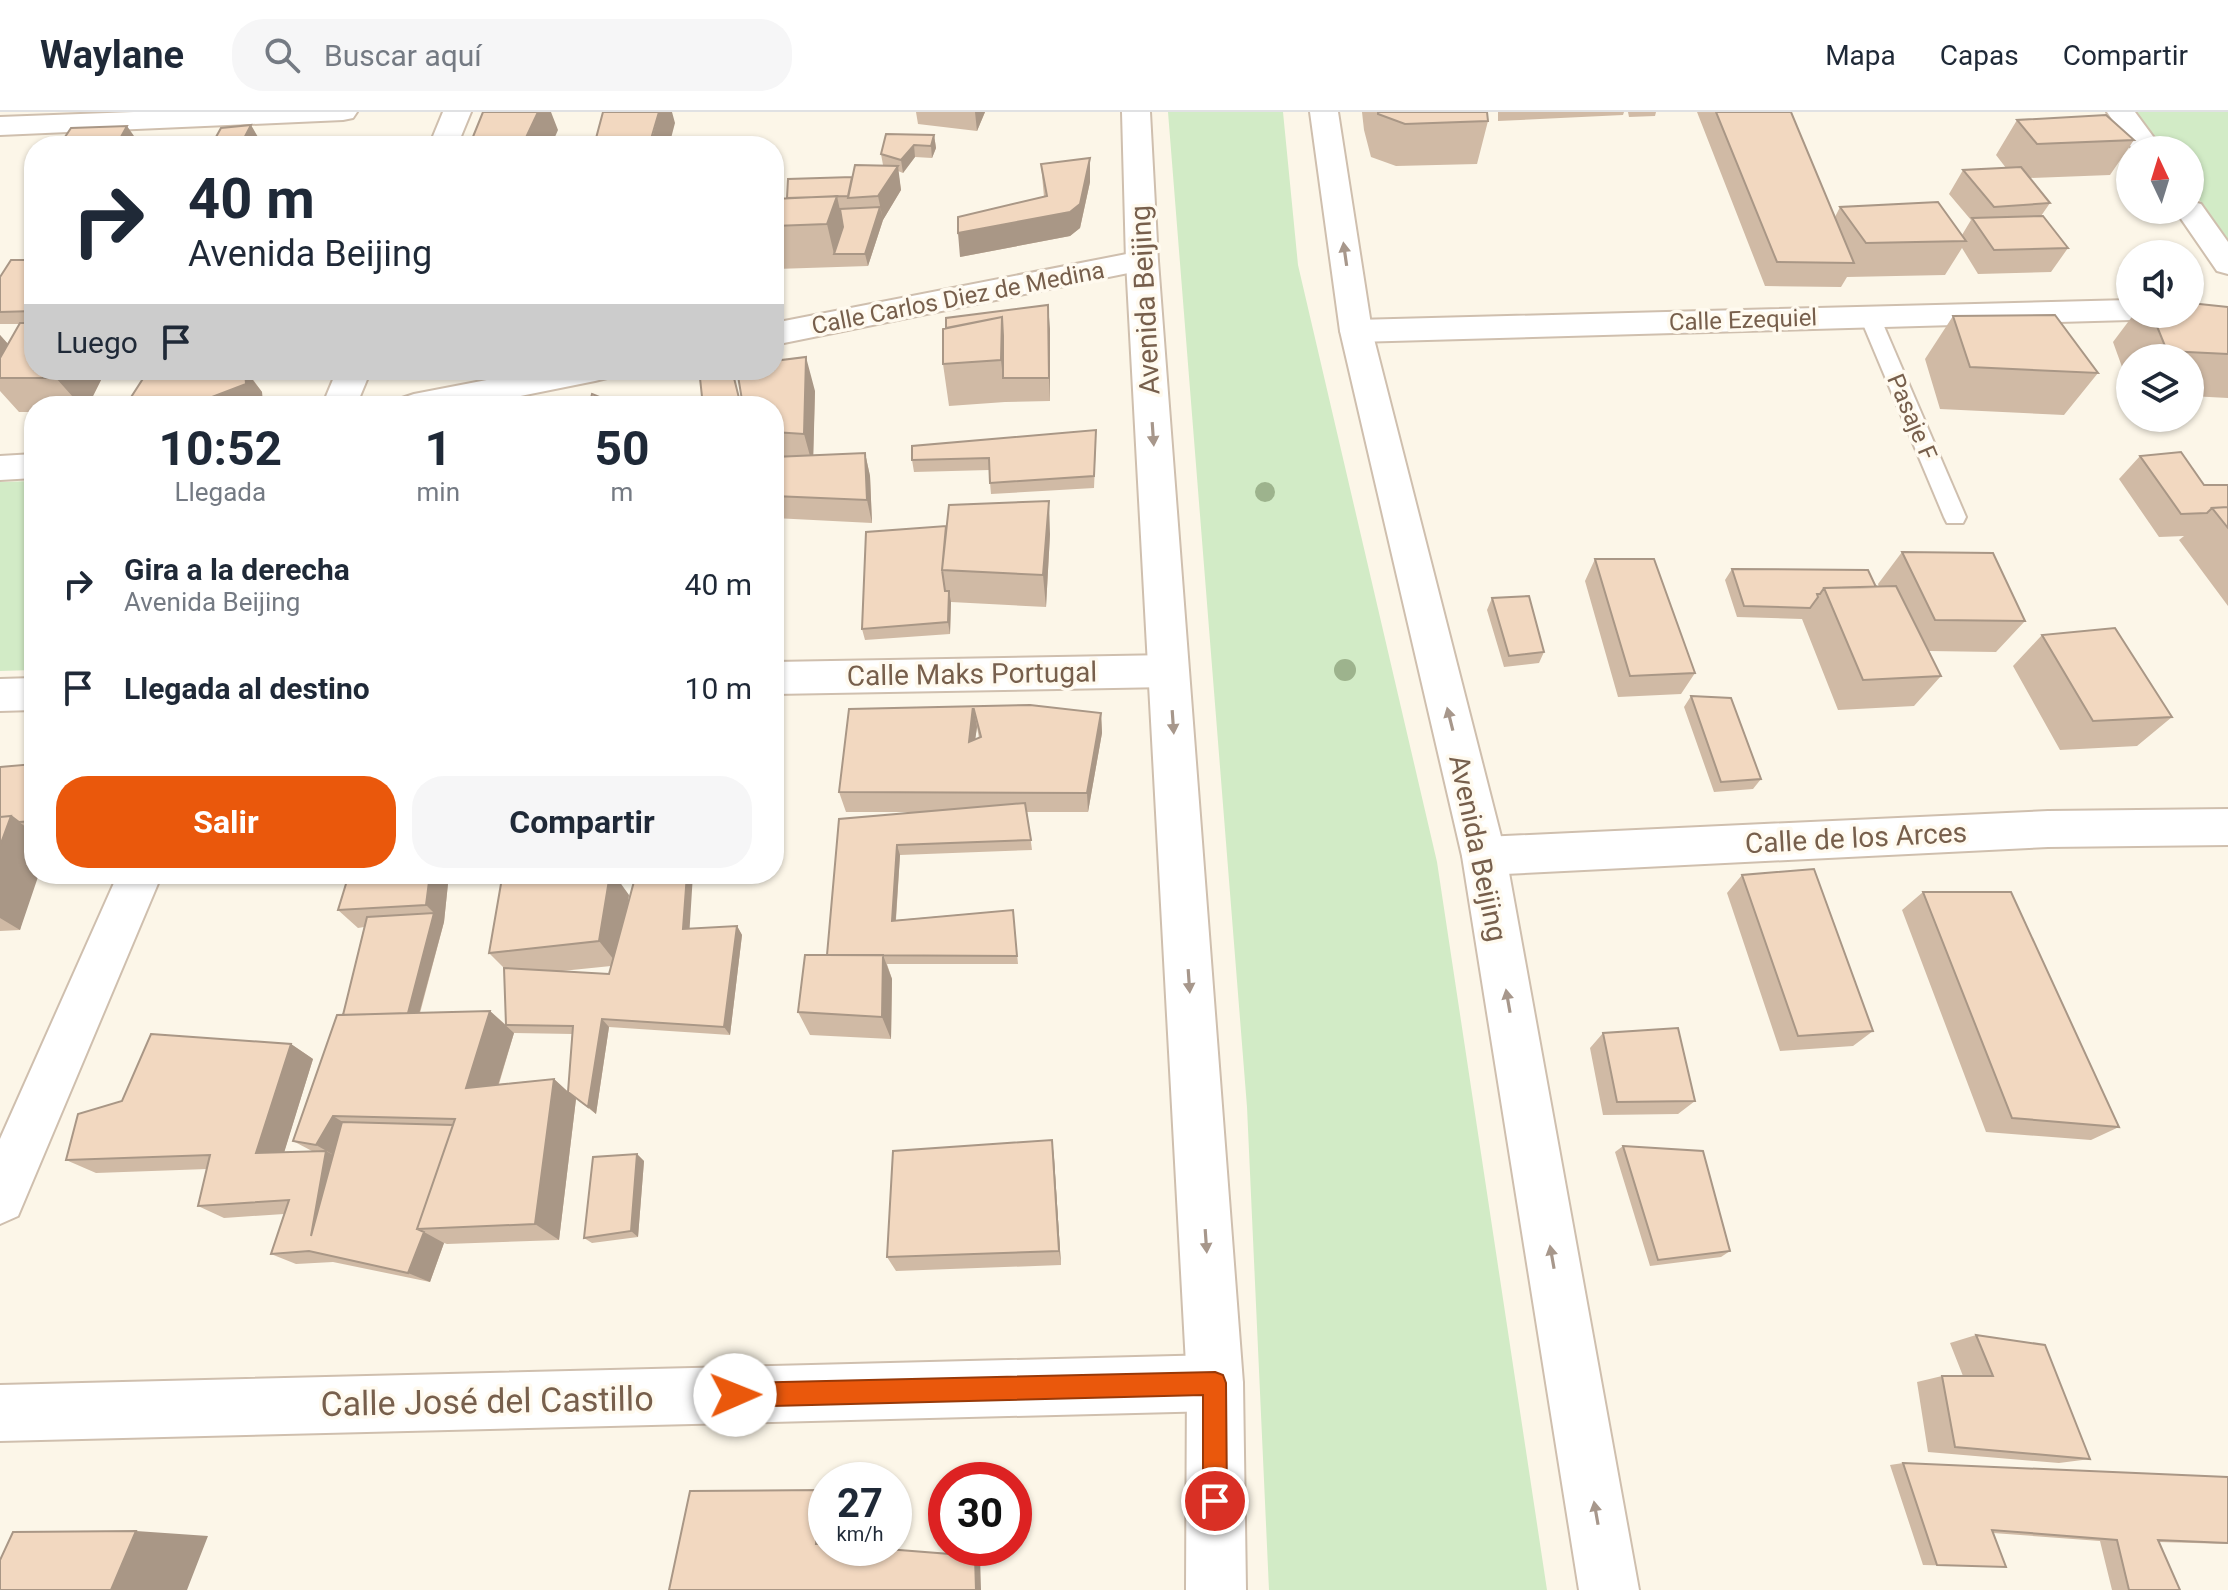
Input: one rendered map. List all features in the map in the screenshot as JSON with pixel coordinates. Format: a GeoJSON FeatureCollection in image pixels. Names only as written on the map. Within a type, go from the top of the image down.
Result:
{"type":"FeatureCollection","features":[{"type":"Feature","properties":{"kind":"street"},"geometry":{"type":"LineString","coordinates":[[0,126],[57,118],[343,112]]}},
{"type":"Feature","properties":{"kind":"street"},"geometry":{"type":"LineString","coordinates":[[447,136],[457,112]]}},
{"type":"Feature","properties":{"kind":"street","name":"Avenida Beijing"},"geometry":{"type":"LineString","coordinates":[[1136,112],[1142,261],[1215,1383],[1216,1590]]}},
{"type":"Feature","properties":{"kind":"street","name":"Avenida Beijing"},"geometry":{"type":"LineString","coordinates":[[1324,112],[1356,331],[1484,856],[1609,1590]]}},
{"type":"Feature","properties":{"kind":"street"},"geometry":{"type":"LineString","coordinates":[[2121,112],[2138,136]]}},
{"type":"Feature","properties":{"kind":"street"},"geometry":{"type":"LineString","coordinates":[[2200,224],[2228,264]]}},
{"type":"Feature","properties":{"kind":"street","name":"Calle Carlos Diez de Medina"},"geometry":{"type":"LineString","coordinates":[[784,332],[1142,261]]}},
{"type":"Feature","properties":{"kind":"street","name":"Calle Ezequiel"},"geometry":{"type":"LineString","coordinates":[[1356,331],[2116,310]]}},
{"type":"Feature","properties":{"kind":"street"},"geometry":{"type":"LineString","coordinates":[[464,396],[545,380]]}},
{"type":"Feature","properties":{"kind":"street"},"geometry":{"type":"LineString","coordinates":[[0,468],[24,467]]}},
{"type":"Feature","properties":{"kind":"street","name":"Calle Maks Portugal"},"geometry":{"type":"LineString","coordinates":[[784,678],[1169,671]]}},
{"type":"Feature","properties":{"kind":"street"},"geometry":{"type":"LineString","coordinates":[[0,695],[24,694]]}},
{"type":"Feature","properties":{"kind":"street","name":"Calle de los Arces"},"geometry":{"type":"LineString","coordinates":[[1484,856],[2048,829],[2228,827]]}},
{"type":"Feature","properties":{"kind":"street"},"geometry":{"type":"LineString","coordinates":[[0,1198],[136,884]]}},
{"type":"Feature","properties":{"kind":"street","name":"Calle José del Castillo"},"geometry":{"type":"LineString","coordinates":[[0,1413],[1215,1383]]}},
{"type":"Feature","properties":{"kind":"lane","name":"Pasaje F"},"geometry":{"type":"LineString","coordinates":[[1870,317],[1955,517]]}},
{"type":"Feature","properties":{"kind":"green space"},"geometry":{"type":"Polygon","coordinates":[[[1168,112],[1283,112],[1298,265],[1437,862],[1547,1590],[1269,1590],[1247,1107],[1168,112]]]}},
{"type":"Feature","properties":{"kind":"green space"},"geometry":{"type":"Polygon","coordinates":[[[2136,112],[2228,112],[2228,239],[2204,206],[2204,136],[2153,136],[2136,112]]]}},
{"type":"Feature","properties":{"kind":"green space"},"geometry":{"type":"Polygon","coordinates":[[[24,481],[24,670],[0,671],[0,482],[24,481]]]}},
{"type":"Feature","properties":{"kind":"building"},"geometry":{"type":"Polygon","coordinates":[[[483,112],[538,112],[527,136],[473,136],[483,112]]]}},
{"type":"Feature","properties":{"kind":"building"},"geometry":{"type":"Polygon","coordinates":[[[603,112],[659,112],[652,136],[597,136],[603,112]]]}},
{"type":"Feature","properties":{"kind":"building"},"geometry":{"type":"Polygon","coordinates":[[[1378,112],[1487,112],[1488,121],[1405,124],[1378,112]]]}},
{"type":"Feature","properties":{"kind":"building"},"geometry":{"type":"Polygon","coordinates":[[[1716,112],[1791,112],[1854,263],[1777,262],[1716,112]]]}},
{"type":"Feature","properties":{"kind":"building"},"geometry":{"type":"Polygon","coordinates":[[[2106,115],[2130,136],[2116,136],[2116,141],[2037,144],[2017,120],[2106,115]]]}},
{"type":"Feature","properties":{"kind":"building"},"geometry":{"type":"Polygon","coordinates":[[[251,125],[245,136],[217,136],[221,128],[251,125]]]}},
{"type":"Feature","properties":{"kind":"building"},"geometry":{"type":"Polygon","coordinates":[[[127,126],[122,136],[66,136],[71,128],[127,126]]]}},
{"type":"Feature","properties":{"kind":"building"},"geometry":{"type":"Polygon","coordinates":[[[886,134],[934,135],[931,146],[914,145],[901,160],[881,154],[886,134]]]}},
{"type":"Feature","properties":{"kind":"building"},"geometry":{"type":"Polygon","coordinates":[[[1090,158],[1080,204],[1070,212],[958,233],[958,217],[1047,196],[1041,164],[1090,158]]]}},
{"type":"Feature","properties":{"kind":"building"},"geometry":{"type":"Polygon","coordinates":[[[855,165],[898,166],[878,196],[848,198],[855,165]]]}},
{"type":"Feature","properties":{"kind":"building"},"geometry":{"type":"Polygon","coordinates":[[[2021,167],[2050,203],[1994,207],[1963,170],[2021,167]]]}},
{"type":"Feature","properties":{"kind":"building"},"geometry":{"type":"Polygon","coordinates":[[[852,177],[848,196],[787,198],[788,179],[852,177]]]}},
{"type":"Feature","properties":{"kind":"building"},"geometry":{"type":"Polygon","coordinates":[[[837,196],[827,224],[784,226],[784,199],[837,196]]]}},
{"type":"Feature","properties":{"kind":"building"},"geometry":{"type":"Polygon","coordinates":[[[1938,202],[1966,241],[1866,243],[1840,207],[1938,202]]]}},
{"type":"Feature","properties":{"kind":"building"},"geometry":{"type":"Polygon","coordinates":[[[880,207],[865,254],[834,254],[843,227],[840,209],[880,207]]]}},
{"type":"Feature","properties":{"kind":"building"},"geometry":{"type":"Polygon","coordinates":[[[2043,216],[2068,248],[1994,250],[1972,218],[2043,216]]]}},
{"type":"Feature","properties":{"kind":"building"},"geometry":{"type":"Polygon","coordinates":[[[11,260],[24,260],[24,311],[0,312],[0,277],[11,260]]]}},
{"type":"Feature","properties":{"kind":"building"},"geometry":{"type":"Polygon","coordinates":[[[2204,304],[2228,307],[2228,354],[2204,353],[2204,344],[2164,344],[2158,328],[2204,328],[2204,304]]]}},
{"type":"Feature","properties":{"kind":"building"},"geometry":{"type":"Polygon","coordinates":[[[1048,305],[1049,378],[1003,378],[1002,317],[946,328],[946,318],[1048,305]]]}},
{"type":"Feature","properties":{"kind":"building"},"geometry":{"type":"Polygon","coordinates":[[[2055,315],[2098,373],[1970,367],[1953,316],[2055,315]]]}},
{"type":"Feature","properties":{"kind":"building"},"geometry":{"type":"Polygon","coordinates":[[[1002,317],[1001,360],[943,364],[943,329],[1002,317]]]}},
{"type":"Feature","properties":{"kind":"building"},"geometry":{"type":"Polygon","coordinates":[[[20,323],[24,323],[24,378],[0,378],[0,358],[20,323]]]}},
{"type":"Feature","properties":{"kind":"building"},"geometry":{"type":"Polygon","coordinates":[[[806,357],[804,434],[784,433],[784,396],[741,396],[739,380],[784,380],[784,360],[806,357]]]}},
{"type":"Feature","properties":{"kind":"building"},"geometry":{"type":"Polygon","coordinates":[[[142,380],[246,380],[246,384],[215,396],[132,396],[142,380]]]}},
{"type":"Feature","properties":{"kind":"building"},"geometry":{"type":"Polygon","coordinates":[[[700,380],[734,380],[738,396],[702,396],[700,380]]]}},
{"type":"Feature","properties":{"kind":"building"},"geometry":{"type":"Polygon","coordinates":[[[1096,430],[1094,476],[990,483],[989,458],[912,460],[912,446],[1096,430]]]}},
{"type":"Feature","properties":{"kind":"building"},"geometry":{"type":"Polygon","coordinates":[[[2181,452],[2204,485],[2228,485],[2228,507],[2212,508],[2207,513],[2181,514],[2140,456],[2181,452]]]}},
{"type":"Feature","properties":{"kind":"building"},"geometry":{"type":"Polygon","coordinates":[[[865,453],[867,500],[784,496],[784,457],[865,453]]]}},
{"type":"Feature","properties":{"kind":"building"},"geometry":{"type":"Polygon","coordinates":[[[1049,501],[1043,575],[942,570],[949,505],[1049,501]]]}},
{"type":"Feature","properties":{"kind":"building"},"geometry":{"type":"Polygon","coordinates":[[[2228,507],[2228,528],[2212,508],[2228,507]]]}},
{"type":"Feature","properties":{"kind":"building"},"geometry":{"type":"Polygon","coordinates":[[[946,526],[942,570],[945,591],[949,591],[948,622],[862,629],[866,532],[946,526]]]}},
{"type":"Feature","properties":{"kind":"building"},"geometry":{"type":"Polygon","coordinates":[[[1902,552],[1993,553],[2025,621],[1935,620],[1902,552]]]}},
{"type":"Feature","properties":{"kind":"building"},"geometry":{"type":"Polygon","coordinates":[[[1595,559],[1654,559],[1695,673],[1630,676],[1595,559]]]}},
{"type":"Feature","properties":{"kind":"building"},"geometry":{"type":"Polygon","coordinates":[[[1732,569],[1868,570],[1876,587],[1824,588],[1810,608],[1744,606],[1732,569]]]}},
{"type":"Feature","properties":{"kind":"building"},"geometry":{"type":"Polygon","coordinates":[[[1896,586],[1941,676],[1863,680],[1824,588],[1896,586]]]}},
{"type":"Feature","properties":{"kind":"building"},"geometry":{"type":"Polygon","coordinates":[[[1529,596],[1544,652],[1509,656],[1492,598],[1529,596]]]}},
{"type":"Feature","properties":{"kind":"building"},"geometry":{"type":"Polygon","coordinates":[[[2115,628],[2172,717],[2093,721],[2042,635],[2115,628]]]}},
{"type":"Feature","properties":{"kind":"building"},"geometry":{"type":"Polygon","coordinates":[[[1691,696],[1731,698],[1761,779],[1721,782],[1691,696]]]}},
{"type":"Feature","properties":{"kind":"building"},"geometry":{"type":"Polygon","coordinates":[[[1030,705],[1101,713],[1087,793],[839,792],[849,709],[973,706],[1030,705]],[[973,706],[969,742],[981,737],[973,706]]]}},
{"type":"Feature","properties":{"kind":"building"},"geometry":{"type":"Polygon","coordinates":[[[24,765],[24,822],[11,816],[0,817],[0,767],[24,765]]]}},
{"type":"Feature","properties":{"kind":"building"},"geometry":{"type":"Polygon","coordinates":[[[1025,803],[1031,840],[897,845],[892,921],[1013,910],[1017,956],[827,955],[839,819],[1025,803]]]}},
{"type":"Feature","properties":{"kind":"building"},"geometry":{"type":"Polygon","coordinates":[[[11,816],[0,846],[0,817],[11,816]]]}},
{"type":"Feature","properties":{"kind":"building"},"geometry":{"type":"Polygon","coordinates":[[[1814,869],[1873,1031],[1798,1036],[1742,875],[1814,869]]]}},
{"type":"Feature","properties":{"kind":"building"},"geometry":{"type":"Polygon","coordinates":[[[346,884],[429,884],[426,905],[338,910],[346,884]]]}},
{"type":"Feature","properties":{"kind":"building"},"geometry":{"type":"Polygon","coordinates":[[[501,884],[608,884],[599,941],[489,953],[501,884]]]}},
{"type":"Feature","properties":{"kind":"building"},"geometry":{"type":"Polygon","coordinates":[[[633,884],[686,884],[683,929],[737,926],[724,1027],[602,1019],[588,1107],[568,1092],[573,1026],[506,1025],[504,968],[609,974],[633,884]]]}},
{"type":"Feature","properties":{"kind":"building"},"geometry":{"type":"Polygon","coordinates":[[[1923,892],[2011,892],[2119,1127],[2012,1118],[1923,892]]]}},
{"type":"Feature","properties":{"kind":"building"},"geometry":{"type":"Polygon","coordinates":[[[434,913],[408,1013],[343,1015],[367,917],[434,913]]]}},
{"type":"Feature","properties":{"kind":"building"},"geometry":{"type":"Polygon","coordinates":[[[805,955],[883,955],[882,1017],[798,1012],[805,955]]]}},
{"type":"Feature","properties":{"kind":"building"},"geometry":{"type":"Polygon","coordinates":[[[490,1011],[466,1088],[554,1079],[535,1224],[417,1229],[455,1119],[333,1116],[316,1145],[293,1141],[337,1015],[490,1011]]]}},
{"type":"Feature","properties":{"kind":"building"},"geometry":{"type":"Polygon","coordinates":[[[1678,1028],[1695,1101],[1617,1102],[1603,1033],[1678,1028]]]}},
{"type":"Feature","properties":{"kind":"building"},"geometry":{"type":"Polygon","coordinates":[[[151,1034],[291,1044],[256,1153],[326,1151],[311,1236],[342,1122],[453,1125],[417,1229],[424,1232],[408,1273],[309,1251],[271,1254],[289,1200],[198,1206],[210,1155],[66,1160],[78,1114],[122,1101],[151,1034]]]}},
{"type":"Feature","properties":{"kind":"building"},"geometry":{"type":"Polygon","coordinates":[[[1052,1140],[1059,1251],[887,1257],[893,1151],[1052,1140]]]}},
{"type":"Feature","properties":{"kind":"building"},"geometry":{"type":"Polygon","coordinates":[[[1623,1146],[1703,1151],[1730,1251],[1658,1260],[1623,1146]]]}},
{"type":"Feature","properties":{"kind":"building"},"geometry":{"type":"Polygon","coordinates":[[[637,1154],[631,1231],[584,1238],[593,1157],[637,1154]]]}},
{"type":"Feature","properties":{"kind":"building"},"geometry":{"type":"Polygon","coordinates":[[[1976,1335],[2045,1345],[2090,1459],[1955,1447],[1942,1376],[1993,1376],[1976,1335]]]}},
{"type":"Feature","properties":{"kind":"building"},"geometry":{"type":"Polygon","coordinates":[[[1903,1463],[2228,1477],[2228,1543],[2158,1540],[2180,1590],[2129,1590],[2117,1540],[1992,1530],[2006,1567],[1937,1565],[1903,1463]]]}},
{"type":"Feature","properties":{"kind":"building"},"geometry":{"type":"Polygon","coordinates":[[[808,1490],[808,1566],[912,1566],[912,1551],[928,1552],[928,1566],[975,1566],[976,1590],[669,1590],[690,1491],[808,1490]]]}},
{"type":"Feature","properties":{"kind":"building"},"geometry":{"type":"Polygon","coordinates":[[[136,1531],[111,1590],[0,1590],[0,1560],[13,1532],[136,1531]]]}},
{"type":"Feature","properties":{"kind":"route"},"geometry":{"type":"LineString","coordinates":[[735,1395],[1215,1383],[1215,1501]]}}]}
